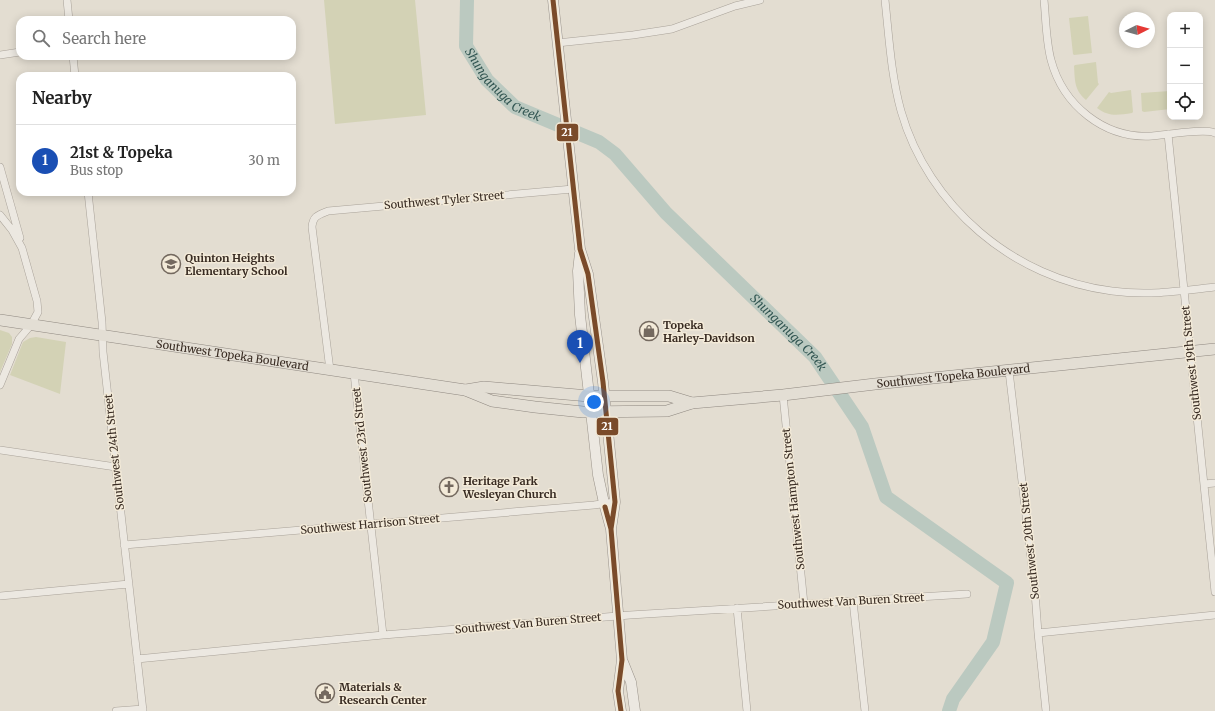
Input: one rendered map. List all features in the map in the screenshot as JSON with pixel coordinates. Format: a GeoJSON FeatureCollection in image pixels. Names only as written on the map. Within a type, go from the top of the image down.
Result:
{"type":"FeatureCollection","features":[{"type":"Feature","properties":{"kind":"main road"},"geometry":{"type":"LineString","coordinates":[[553,0],[580,249],[588,274],[606,412],[615,502],[611,529]]}},
{"type":"Feature","properties":{"kind":"main road"},"geometry":{"type":"LineString","coordinates":[[580,249],[578,271],[580,315],[598,475],[611,529],[622,660],[618,691],[621,711]]}},
{"type":"Feature","properties":{"kind":"main road","name":"Southwest Topeka Boulevard"},"geometry":{"type":"LineString","coordinates":[[0,320],[465,390],[492,401],[583,412],[667,411],[692,403],[804,393],[875,384],[1215,349]]}},
{"type":"Feature","properties":{"kind":"main road","name":"Southwest Topeka Boulevard"},"geometry":{"type":"LineString","coordinates":[[465,390],[484,386],[589,396],[669,396],[692,403]]}},
{"type":"Feature","properties":{"kind":"main road"},"geometry":{"type":"LineString","coordinates":[[622,660],[631,682],[635,711]]}},
{"type":"Feature","properties":{"kind":"street"},"geometry":{"type":"LineString","coordinates":[[67,0],[69,16]]}},
{"type":"Feature","properties":{"kind":"street"},"geometry":{"type":"LineString","coordinates":[[557,43],[634,35],[672,29],[735,6],[760,0]]}},
{"type":"Feature","properties":{"kind":"street"},"geometry":{"type":"LineString","coordinates":[[885,0],[893,73],[898,99],[906,125],[916,149],[929,173],[944,195],[966,219],[991,241],[1036,269],[1060,279],[1086,286],[1125,293],[1184,291],[1215,287]]}},
{"type":"Feature","properties":{"kind":"street"},"geometry":{"type":"LineString","coordinates":[[1044,0],[1048,44],[1052,66],[1061,87],[1078,108],[1098,123],[1119,132],[1149,136],[1206,131],[1215,133]]}},
{"type":"Feature","properties":{"kind":"street"},"geometry":{"type":"LineString","coordinates":[[0,55],[16,53]]}},
{"type":"Feature","properties":{"kind":"street"},"geometry":{"type":"LineString","coordinates":[[73,60],[75,72]]}},
{"type":"Feature","properties":{"kind":"street","name":"Southwest 19th Street"},"geometry":{"type":"LineString","coordinates":[[1168,134],[1215,592]]}},
{"type":"Feature","properties":{"kind":"street"},"geometry":{"type":"LineString","coordinates":[[0,169],[0,180]]}},
{"type":"Feature","properties":{"kind":"street"},"geometry":{"type":"LineString","coordinates":[[0,169],[37,301],[38,312],[31,325],[19,339],[0,385]]}},
{"type":"Feature","properties":{"kind":"street","name":"Southwest Tyler Street"},"geometry":{"type":"LineString","coordinates":[[330,370],[312,227],[316,216],[328,211],[573,189]]}},
{"type":"Feature","properties":{"kind":"street","name":"Southwest 24th Street"},"geometry":{"type":"LineString","coordinates":[[88,196],[102,314],[128,584],[143,710]]}},
{"type":"Feature","properties":{"kind":"street"},"geometry":{"type":"LineString","coordinates":[[0,215],[12,230],[22,248]]}},
{"type":"Feature","properties":{"kind":"street","name":"Southwest 20th Street"},"geometry":{"type":"LineString","coordinates":[[1009,370],[1035,592],[1046,711]]}},
{"type":"Feature","properties":{"kind":"street","name":"Southwest 23rd Street"},"geometry":{"type":"LineString","coordinates":[[354,373],[383,635]]}},
{"type":"Feature","properties":{"kind":"street","name":"Southwest Hampton Street"},"geometry":{"type":"LineString","coordinates":[[782,395],[804,604]]}},
{"type":"Feature","properties":{"kind":"street"},"geometry":{"type":"LineString","coordinates":[[0,450],[116,467]]}},
{"type":"Feature","properties":{"kind":"street"},"geometry":{"type":"LineString","coordinates":[[1204,484],[1215,483]]}},
{"type":"Feature","properties":{"kind":"street","name":"Southwest Harrison Street"},"geometry":{"type":"LineString","coordinates":[[124,545],[615,502]]}},
{"type":"Feature","properties":{"kind":"street"},"geometry":{"type":"LineString","coordinates":[[0,596],[128,584]]}},
{"type":"Feature","properties":{"kind":"street","name":"Southwest Van Buren Street"},"geometry":{"type":"LineString","coordinates":[[137,659],[383,635],[618,616],[967,594]]}},
{"type":"Feature","properties":{"kind":"street"},"geometry":{"type":"LineString","coordinates":[[853,601],[865,711]]}},
{"type":"Feature","properties":{"kind":"street"},"geometry":{"type":"LineString","coordinates":[[737,608],[747,711]]}},
{"type":"Feature","properties":{"kind":"street"},"geometry":{"type":"LineString","coordinates":[[1038,633],[1215,614]]}},
{"type":"Feature","properties":{"kind":"street"},"geometry":{"type":"LineString","coordinates":[[116,711],[143,710]]}},
{"type":"Feature","properties":{"kind":"green space"},"geometry":{"type":"Polygon","coordinates":[[[324,0],[415,0],[426,115],[335,124],[324,0]]]}},
{"type":"Feature","properties":{"kind":"green space"},"geometry":{"type":"Polygon","coordinates":[[[1088,16],[1092,53],[1074,55],[1069,18],[1088,16]]]}},
{"type":"Feature","properties":{"kind":"green space"},"geometry":{"type":"Polygon","coordinates":[[[1096,62],[1099,84],[1086,100],[1077,89],[1074,66],[1096,62]]]}},
{"type":"Feature","properties":{"kind":"green space"},"geometry":{"type":"Polygon","coordinates":[[[1131,90],[1132,113],[1118,115],[1110,114],[1097,108],[1109,92],[1131,90]]]}},
{"type":"Feature","properties":{"kind":"green space"},"geometry":{"type":"Polygon","coordinates":[[[1167,91],[1167,109],[1142,111],[1141,93],[1167,91]]]}},
{"type":"Feature","properties":{"kind":"green space"},"geometry":{"type":"Polygon","coordinates":[[[0,330],[9,333],[12,337],[12,344],[0,372],[0,330]]]}},
{"type":"Feature","properties":{"kind":"green space"},"geometry":{"type":"Polygon","coordinates":[[[36,337],[66,342],[60,394],[10,375],[23,342],[30,338],[36,337]]]}},
{"type":"Feature","properties":{"kind":"waterway","name":"Shunganuga Creek"},"geometry":{"type":"LineString","coordinates":[[467,0],[466,46],[487,80],[515,107],[599,142],[615,154],[666,213],[815,357],[862,427],[886,497],[1007,583],[993,642],[953,699],[949,711]]}},
{"type":"Feature","properties":{"kind":"transit line","name":"21"},"geometry":{"type":"LineString","coordinates":[[553,0],[580,249],[588,274],[603,382],[615,502],[611,529]]}},
{"type":"Feature","properties":{"kind":"transit line","name":"21"},"geometry":{"type":"LineString","coordinates":[[605,507],[611,529],[622,660],[618,691],[621,711]]}},
{"type":"Feature","properties":{"kind":"place","name":"Quinton Heights Elementary School"},"geometry":{"type":"Point","coordinates":[171,264]}},
{"type":"Feature","properties":{"kind":"place","name":"Topeka Harley-Davidson"},"geometry":{"type":"Point","coordinates":[649,331]}},
{"type":"Feature","properties":{"kind":"place","name":"21st & Topeka"},"geometry":{"type":"Point","coordinates":[580,363]}},
{"type":"Feature","properties":{"kind":"place","name":"Heritage Park Wesleyan Church"},"geometry":{"type":"Point","coordinates":[449,487]}},
{"type":"Feature","properties":{"kind":"place","name":"Materials & Research Center"},"geometry":{"type":"Point","coordinates":[325,693]}}]}
